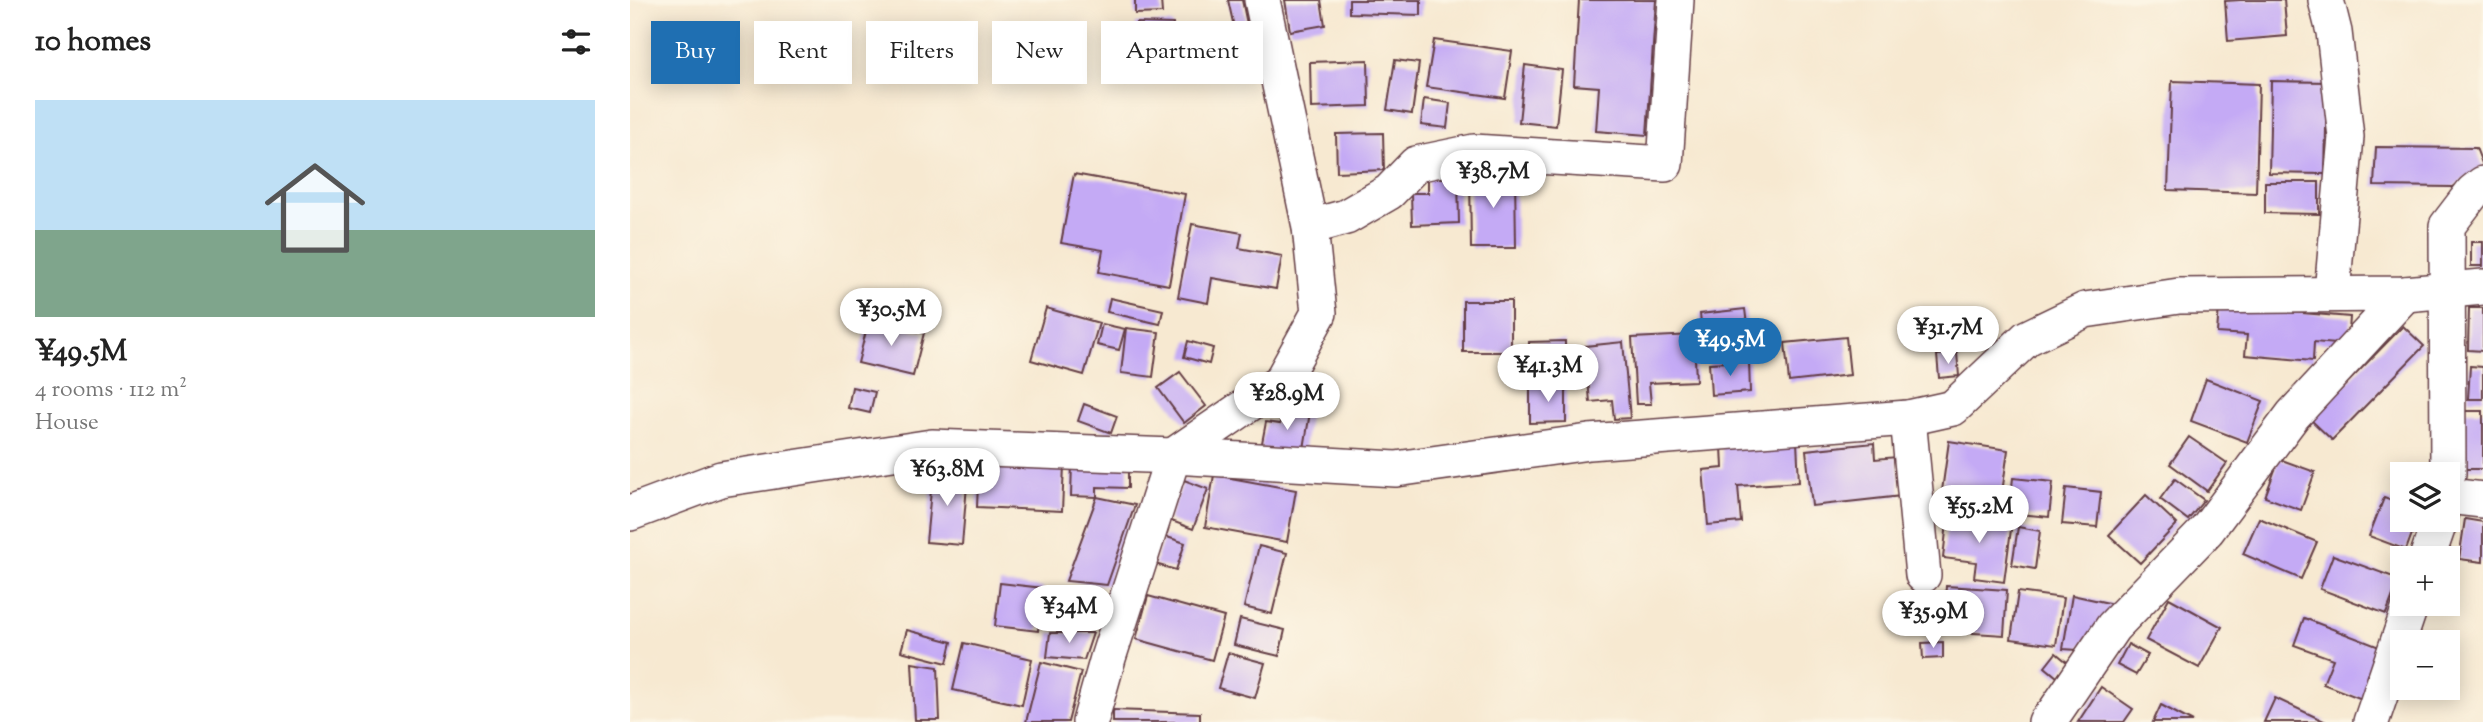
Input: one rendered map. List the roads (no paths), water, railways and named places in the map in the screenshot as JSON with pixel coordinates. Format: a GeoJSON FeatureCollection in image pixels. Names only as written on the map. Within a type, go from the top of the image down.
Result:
{"type":"FeatureCollection","features":[{"type":"Feature","properties":{"kind":"street"},"geometry":{"type":"LineString","coordinates":[[1090,722],[1173,456],[1281,382],[1319,313],[1310,227],[1262,0]]}},
{"type":"Feature","properties":{"kind":"street"},"geometry":{"type":"LineString","coordinates":[[1310,227],[1346,217],[1389,192],[1416,164],[1474,152],[1665,164],[1676,0]]}},
{"type":"Feature","properties":{"kind":"street"},"geometry":{"type":"LineString","coordinates":[[2326,0],[2334,32],[2346,137],[2332,293]]}},
{"type":"Feature","properties":{"kind":"street"},"geometry":{"type":"LineString","coordinates":[[2448,462],[2446,226],[2473,192],[2483,184]]}},
{"type":"Feature","properties":{"kind":"street"},"geometry":{"type":"LineString","coordinates":[[630,513],[721,479],[932,447],[1173,456],[1396,469],[1589,442],[1908,418],[1953,408],[2027,338],[2085,310],[2179,296],[2405,294],[2483,286]]}},
{"type":"Feature","properties":{"kind":"street"},"geometry":{"type":"LineString","coordinates":[[2046,722],[2113,627],[2207,530],[2293,415],[2405,294]]}},
{"type":"Feature","properties":{"kind":"street"},"geometry":{"type":"LineString","coordinates":[[1908,418],[1923,575]]}},
{"type":"Feature","properties":{"kind":"street"},"geometry":{"type":"LineString","coordinates":[[2460,497],[2483,500]]}},
{"type":"Feature","properties":{"kind":"street"},"geometry":{"type":"LineString","coordinates":[[2371,722],[2408,616]]}}]}
